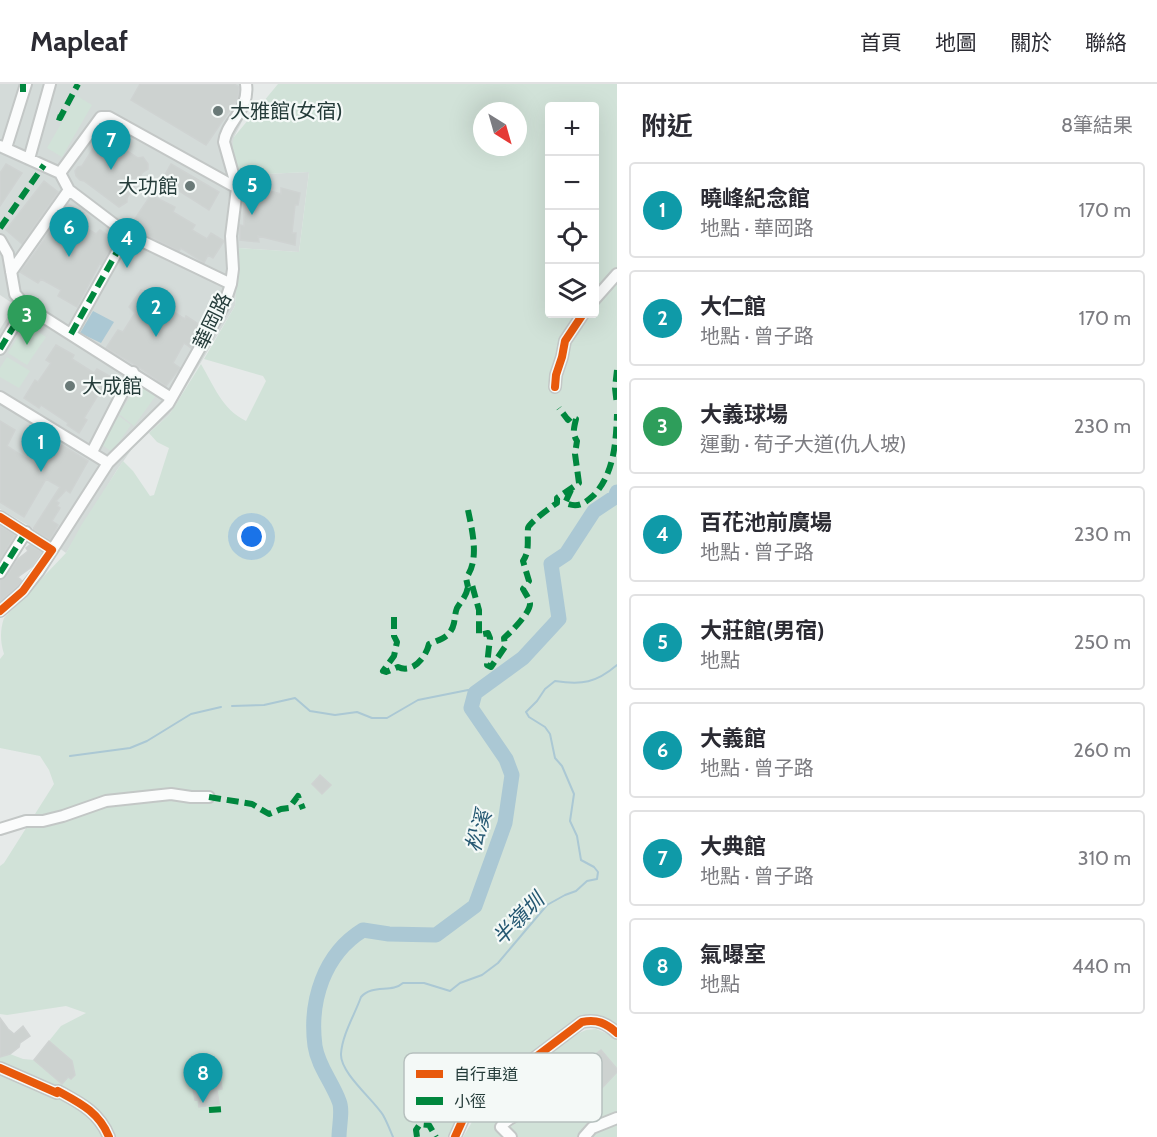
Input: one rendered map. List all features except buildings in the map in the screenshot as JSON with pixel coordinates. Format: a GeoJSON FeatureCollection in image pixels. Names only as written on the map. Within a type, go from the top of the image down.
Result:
{"type":"FeatureCollection","features":[{"type":"Feature","properties":{"kind":"street"},"geometry":{"type":"LineString","coordinates":[[26,84],[3,147],[60,173],[69,190],[127,234],[231,284]]}},
{"type":"Feature","properties":{"kind":"street"},"geometry":{"type":"LineString","coordinates":[[29,159],[50,84]]}},
{"type":"Feature","properties":{"kind":"street","name":"華岡路"},"geometry":{"type":"LineString","coordinates":[[52,550],[108,463],[168,404],[224,305],[233,269],[231,236],[237,188],[224,142],[225,134],[243,105],[247,90],[246,84]]}},
{"type":"Feature","properties":{"kind":"street"},"geometry":{"type":"LineString","coordinates":[[60,173],[101,117],[109,117],[237,188]]}},
{"type":"Feature","properties":{"kind":"street"},"geometry":{"type":"LineString","coordinates":[[11,272],[69,190]]}},
{"type":"Feature","properties":{"kind":"street"},"geometry":{"type":"LineString","coordinates":[[71,334],[127,234]]}},
{"type":"Feature","properties":{"kind":"street"},"geometry":{"type":"LineString","coordinates":[[0,240],[8,254],[15,294],[26,306],[171,398]]}},
{"type":"Feature","properties":{"kind":"street"},"geometry":{"type":"LineString","coordinates":[[599,294],[617,274]]}},
{"type":"Feature","properties":{"kind":"street"},"geometry":{"type":"LineString","coordinates":[[0,349],[26,306]]}},
{"type":"Feature","properties":{"kind":"street"},"geometry":{"type":"LineString","coordinates":[[555,387],[565,341],[580,318]]}},
{"type":"Feature","properties":{"kind":"street"},"geometry":{"type":"LineString","coordinates":[[92,452],[133,372]]}},
{"type":"Feature","properties":{"kind":"street"},"geometry":{"type":"LineString","coordinates":[[0,397],[108,463]]}},
{"type":"Feature","properties":{"kind":"street"},"geometry":{"type":"LineString","coordinates":[[0,517],[52,550],[23,591],[0,610]]}},
{"type":"Feature","properties":{"kind":"street"},"geometry":{"type":"LineString","coordinates":[[0,573],[26,532]]}},
{"type":"Feature","properties":{"kind":"street"},"geometry":{"type":"LineString","coordinates":[[0,829],[26,821],[43,821],[63,816],[106,801],[171,794],[209,797]]}},
{"type":"Feature","properties":{"kind":"street"},"geometry":{"type":"LineString","coordinates":[[542,1053],[582,1022],[593,1020],[603,1023],[617,1033]]}},
{"type":"Feature","properties":{"kind":"street"},"geometry":{"type":"LineString","coordinates":[[0,1068],[57,1093],[58,1091],[83,1105],[99,1118],[109,1137]]}},
{"type":"Feature","properties":{"kind":"street"},"geometry":{"type":"LineString","coordinates":[[584,1137],[592,1128],[617,1118]]}},
{"type":"Feature","properties":{"kind":"street"},"geometry":{"type":"LineString","coordinates":[[455,1137],[462,1122]]}},
{"type":"Feature","properties":{"kind":"street"},"geometry":{"type":"LineString","coordinates":[[503,1122],[501,1127],[512,1137]]}},
{"type":"Feature","properties":{"kind":"shaded area"},"geometry":{"type":"Polygon","coordinates":[[[0,84],[251,84],[250,106],[234,137],[236,172],[241,175],[309,172],[299,252],[239,248],[235,306],[169,415],[134,446],[66,553],[31,527],[0,509],[0,329],[15,305],[0,295],[0,84]]]}},
{"type":"Feature","properties":{"kind":"green space"},"geometry":{"type":"Polygon","coordinates":[[[278,84],[617,84],[617,1027],[600,1017],[581,1017],[533,1053],[404,1053],[404,1122],[455,1122],[452,1137],[0,1137],[0,1056],[10,1054],[34,1060],[62,1084],[68,1077],[75,1075],[72,1062],[49,1041],[61,1026],[86,1013],[66,1006],[7,1015],[0,1014],[0,866],[54,784],[40,756],[0,748],[0,659],[4,654],[1,636],[3,622],[4,618],[66,553],[123,461],[133,471],[150,496],[154,495],[169,448],[157,442],[149,433],[169,415],[201,364],[225,403],[246,421],[266,381],[263,376],[204,359],[235,306],[239,248],[299,252],[309,172],[241,175],[236,172],[234,137],[278,84]]]}},
{"type":"Feature","properties":{"kind":"green space"},"geometry":{"type":"Polygon","coordinates":[[[77,96],[92,105],[62,157],[47,148],[77,96]]]}},
{"type":"Feature","properties":{"kind":"green space"},"geometry":{"type":"Polygon","coordinates":[[[26,324],[46,337],[27,365],[8,353],[26,324]]]}},
{"type":"Feature","properties":{"kind":"green space"},"geometry":{"type":"Polygon","coordinates":[[[7,357],[30,371],[19,388],[0,377],[0,368],[7,357]]]}},
{"type":"Feature","properties":{"kind":"green space"},"geometry":{"type":"Polygon","coordinates":[[[140,382],[157,394],[134,426],[119,414],[140,382]]]}},
{"type":"Feature","properties":{"kind":"green space"},"geometry":{"type":"Polygon","coordinates":[[[119,416],[131,425],[112,452],[100,443],[119,416]]]}},
{"type":"Feature","properties":{"kind":"green space"},"geometry":{"type":"Polygon","coordinates":[[[596,1029],[617,1040],[617,1069],[612,1064],[602,1075],[602,1053],[550,1053],[568,1038],[586,1030],[596,1029]]]}},
{"type":"Feature","properties":{"kind":"green space"},"geometry":{"type":"Polygon","coordinates":[[[617,1072],[617,1137],[463,1137],[472,1122],[602,1122],[602,1088],[617,1072]]]}},
{"type":"Feature","properties":{"kind":"water"},"geometry":{"type":"Polygon","coordinates":[[[93,311],[114,322],[101,343],[80,333],[93,311]]]}},
{"type":"Feature","properties":{"kind":"waterway","name":"松溪"},"geometry":{"type":"LineString","coordinates":[[339,1137],[340,1105],[315,1046],[314,1012],[322,980],[338,952],[363,930],[389,934],[436,935],[475,906],[505,823],[512,775],[506,759],[471,708],[475,693],[523,658],[559,619],[551,564],[566,554],[594,511],[615,497],[617,492]]}},
{"type":"Feature","properties":{"kind":"waterway","name":"半嶺圳"},"geometry":{"type":"LineString","coordinates":[[393,1137],[379,1109],[351,1078],[342,1061],[344,1039],[361,997],[376,989],[393,988],[403,983],[424,983],[450,991],[460,983],[482,975],[498,963],[547,905],[576,891],[587,881],[597,879],[598,872],[594,867],[581,860],[577,836],[570,821],[574,794],[562,766],[555,758],[550,734],[526,712],[545,689],[555,681],[573,683],[588,681],[602,676],[617,665]]}},
{"type":"Feature","properties":{"kind":"waterway"},"geometry":{"type":"LineString","coordinates":[[232,706],[264,705],[295,698],[310,711],[335,715],[357,712],[372,718],[387,718],[418,700],[468,690],[475,693]]}},
{"type":"Feature","properties":{"kind":"waterway"},"geometry":{"type":"LineString","coordinates":[[70,756],[130,748],[147,741],[191,714],[221,707]]}},
{"type":"Feature","properties":{"kind":"marked path"},"geometry":{"type":"LineString","coordinates":[[23,84],[23,92]]}},
{"type":"Feature","properties":{"kind":"marked path"},"geometry":{"type":"LineString","coordinates":[[57,117],[60,118],[78,84]]}},
{"type":"Feature","properties":{"kind":"marked path"},"geometry":{"type":"LineString","coordinates":[[0,228],[44,165]]}},
{"type":"Feature","properties":{"kind":"marked path"},"geometry":{"type":"LineString","coordinates":[[71,334],[127,234]]}},
{"type":"Feature","properties":{"kind":"marked path"},"geometry":{"type":"LineString","coordinates":[[0,349],[26,306]]}},
{"type":"Feature","properties":{"kind":"marked path"},"geometry":{"type":"LineString","coordinates":[[617,370],[615,388],[617,405]]}},
{"type":"Feature","properties":{"kind":"marked path"},"geometry":{"type":"LineString","coordinates":[[394,617],[394,636],[397,642],[394,656],[383,671],[386,672],[398,667],[404,669],[414,666],[422,659],[429,644],[448,634],[453,628],[457,608],[468,587],[472,585],[479,610],[479,635],[488,633],[490,638],[487,665],[491,667],[505,647],[504,638],[520,622],[529,607],[530,603],[523,589],[529,581],[523,561],[527,549],[528,528],[557,503],[557,498],[579,483],[575,454],[577,441],[574,433],[576,419],[571,417],[568,420],[559,408]]}},
{"type":"Feature","properties":{"kind":"marked path"},"geometry":{"type":"LineString","coordinates":[[571,490],[565,503],[577,505],[584,503],[601,486],[613,457],[617,414]]}},
{"type":"Feature","properties":{"kind":"marked path"},"geometry":{"type":"LineString","coordinates":[[468,510],[474,554],[473,563],[466,578],[468,587]]}},
{"type":"Feature","properties":{"kind":"marked path"},"geometry":{"type":"LineString","coordinates":[[0,573],[26,532]]}},
{"type":"Feature","properties":{"kind":"marked path"},"geometry":{"type":"LineString","coordinates":[[209,797],[252,804],[269,814],[289,808],[298,796],[303,809]]}},
{"type":"Feature","properties":{"kind":"marked path"},"geometry":{"type":"LineString","coordinates":[[209,1110],[223,1109]]}},
{"type":"Feature","properties":{"kind":"marked path"},"geometry":{"type":"LineString","coordinates":[[417,1137],[416,1130],[420,1124],[429,1125],[436,1137]]}},
{"type":"Feature","properties":{"kind":"cycle path"},"geometry":{"type":"LineString","coordinates":[[555,387],[565,341],[580,318]]}},
{"type":"Feature","properties":{"kind":"cycle path"},"geometry":{"type":"LineString","coordinates":[[0,517],[52,550],[23,591],[0,611]]}},
{"type":"Feature","properties":{"kind":"cycle path"},"geometry":{"type":"LineString","coordinates":[[541,1053],[582,1022],[601,1023],[617,1033]]}},
{"type":"Feature","properties":{"kind":"cycle path"},"geometry":{"type":"LineString","coordinates":[[0,1068],[57,1093],[58,1091],[81,1104],[100,1121],[109,1137]]}},
{"type":"Feature","properties":{"kind":"cycle path"},"geometry":{"type":"LineString","coordinates":[[455,1137],[462,1122]]}},
{"type":"Feature","properties":{"kind":"place","name":"大雅館(女宿)"},"geometry":{"type":"Point","coordinates":[218,111]}},
{"type":"Feature","properties":{"kind":"place","name":"大典館"},"geometry":{"type":"Point","coordinates":[111,170]}},
{"type":"Feature","properties":{"kind":"place","name":"大功館"},"geometry":{"type":"Point","coordinates":[190,186]}},
{"type":"Feature","properties":{"kind":"place","name":"大莊館(男宿)"},"geometry":{"type":"Point","coordinates":[252,215]}},
{"type":"Feature","properties":{"kind":"place","name":"大義館"},"geometry":{"type":"Point","coordinates":[69,257]}},
{"type":"Feature","properties":{"kind":"place","name":"百花池前廣場"},"geometry":{"type":"Point","coordinates":[127,268]}},
{"type":"Feature","properties":{"kind":"place","name":"大仁館"},"geometry":{"type":"Point","coordinates":[156,337]}},
{"type":"Feature","properties":{"kind":"place","name":"大義球場"},"geometry":{"type":"Point","coordinates":[27,345]}},
{"type":"Feature","properties":{"kind":"place","name":"大成館"},"geometry":{"type":"Point","coordinates":[70,386]}},
{"type":"Feature","properties":{"kind":"place","name":"曉峰紀念館"},"geometry":{"type":"Point","coordinates":[41,472]}},
{"type":"Feature","properties":{"kind":"place","name":"氣曝室"},"geometry":{"type":"Point","coordinates":[203,1103]}}]}
